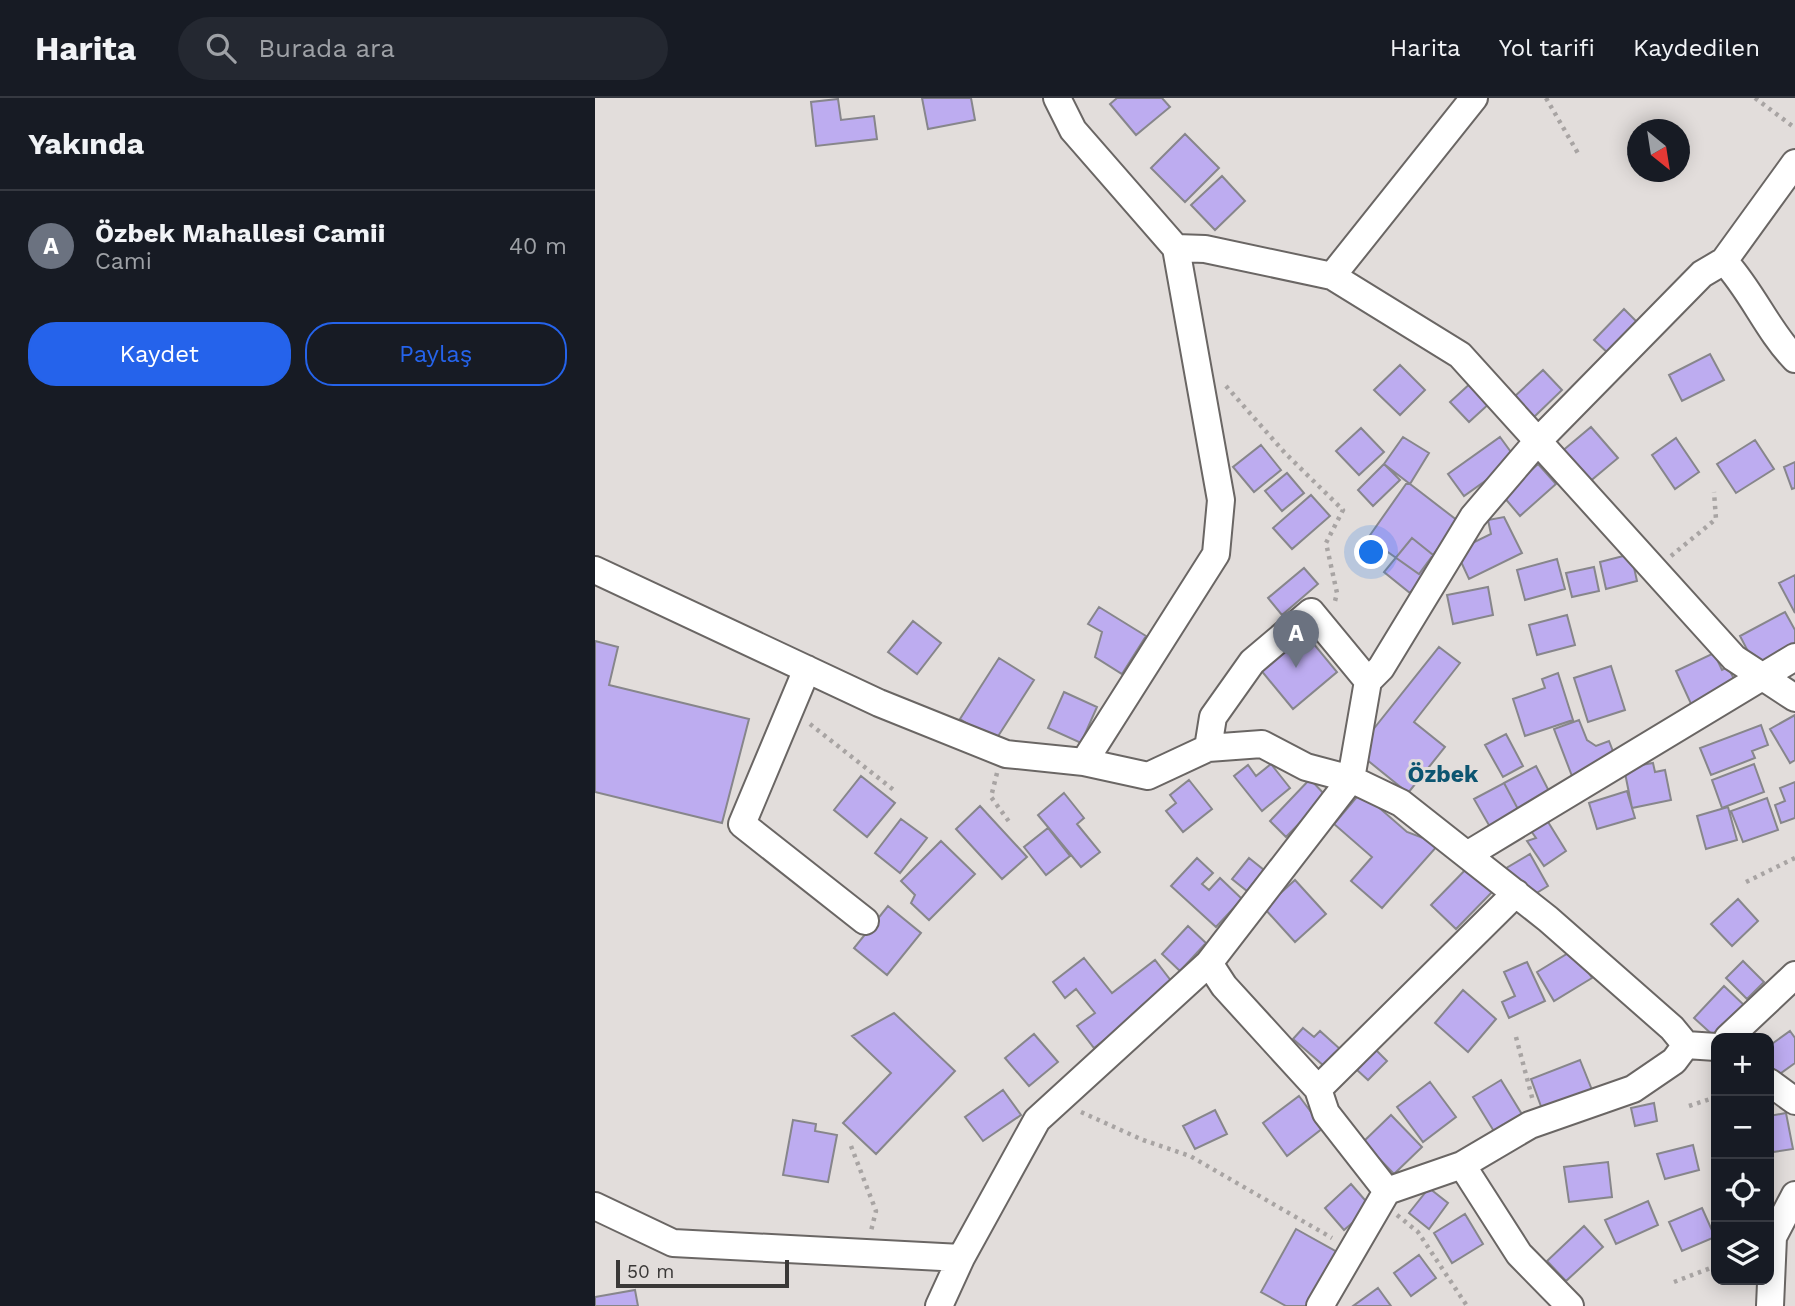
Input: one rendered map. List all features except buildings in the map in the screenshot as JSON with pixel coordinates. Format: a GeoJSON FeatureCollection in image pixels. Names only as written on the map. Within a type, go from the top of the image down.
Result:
{"type":"FeatureCollection","features":[{"type":"Feature","properties":{"kind":"street"},"geometry":{"type":"LineString","coordinates":[[1057,98],[1073,130],[1175,248],[1221,500],[1216,554],[1084,762]]}},
{"type":"Feature","properties":{"kind":"street"},"geometry":{"type":"LineString","coordinates":[[1332,276],[1473,98]]}},
{"type":"Feature","properties":{"kind":"street"},"geometry":{"type":"LineString","coordinates":[[939,1306],[961,1258],[1037,1120],[1209,963],[1351,779],[1368,681],[1381,668],[1473,517],[1537,442],[1702,274],[1724,261],[1795,163]]}},
{"type":"Feature","properties":{"kind":"street"},"geometry":{"type":"LineString","coordinates":[[1175,248],[1205,248],[1332,276],[1460,355],[1734,658],[1795,698]]}},
{"type":"Feature","properties":{"kind":"street"},"geometry":{"type":"LineString","coordinates":[[1724,261],[1738,276],[1782,346],[1795,359]]}},
{"type":"Feature","properties":{"kind":"street"},"geometry":{"type":"LineString","coordinates":[[595,570],[879,703],[1006,754],[1084,762],[1148,776],[1208,748],[1262,744],[1306,767],[1351,779],[1401,803],[1516,893],[1672,1028],[1686,1045],[1711,1047]]}},
{"type":"Feature","properties":{"kind":"street"},"geometry":{"type":"LineString","coordinates":[[1208,748],[1213,717],[1252,662],[1311,612],[1368,681]]}},
{"type":"Feature","properties":{"kind":"street"},"geometry":{"type":"LineString","coordinates":[[1467,855],[1795,657]]}},
{"type":"Feature","properties":{"kind":"street"},"geometry":{"type":"LineString","coordinates":[[807,669],[742,824],[865,920]]}},
{"type":"Feature","properties":{"kind":"street"},"geometry":{"type":"LineString","coordinates":[[1318,1089],[1516,893]]}},
{"type":"Feature","properties":{"kind":"street"},"geometry":{"type":"LineString","coordinates":[[1209,963],[1224,986],[1318,1089],[1327,1113],[1384,1196]]}},
{"type":"Feature","properties":{"kind":"street"},"geometry":{"type":"LineString","coordinates":[[1733,1033],[1795,975]]}},
{"type":"Feature","properties":{"kind":"street"},"geometry":{"type":"LineString","coordinates":[[1320,1306],[1384,1196],[1462,1165],[1539,1122],[1633,1089],[1674,1061],[1686,1045]]}},
{"type":"Feature","properties":{"kind":"street"},"geometry":{"type":"LineString","coordinates":[[1774,1086],[1795,1101]]}},
{"type":"Feature","properties":{"kind":"street"},"geometry":{"type":"LineString","coordinates":[[1462,1165],[1519,1254],[1570,1306]]}},
{"type":"Feature","properties":{"kind":"street"},"geometry":{"type":"LineString","coordinates":[[1770,1306],[1773,1237],[1795,1195]]}},
{"type":"Feature","properties":{"kind":"street"},"geometry":{"type":"LineString","coordinates":[[595,1206],[673,1243],[961,1258]]}},
{"type":"Feature","properties":{"kind":"path"},"geometry":{"type":"LineString","coordinates":[[1546,98],[1579,155]]}},
{"type":"Feature","properties":{"kind":"path"},"geometry":{"type":"LineString","coordinates":[[1755,98],[1795,128]]}},
{"type":"Feature","properties":{"kind":"path"},"geometry":{"type":"LineString","coordinates":[[1223,382],[1285,453],[1343,510],[1326,543],[1337,593],[1326,630]]}},
{"type":"Feature","properties":{"kind":"path"},"geometry":{"type":"LineString","coordinates":[[1654,570],[1716,519],[1714,492]]}},
{"type":"Feature","properties":{"kind":"path"},"geometry":{"type":"LineString","coordinates":[[790,708],[895,791]]}},
{"type":"Feature","properties":{"kind":"path"},"geometry":{"type":"LineString","coordinates":[[1006,754],[994,780],[991,797],[1010,823]]}},
{"type":"Feature","properties":{"kind":"path"},"geometry":{"type":"LineString","coordinates":[[1747,882],[1795,858]]}},
{"type":"Feature","properties":{"kind":"path"},"geometry":{"type":"LineString","coordinates":[[1516,1037],[1539,1122]]}},
{"type":"Feature","properties":{"kind":"path"},"geometry":{"type":"LineString","coordinates":[[1689,1106],[1711,1099]]}},
{"type":"Feature","properties":{"kind":"path"},"geometry":{"type":"LineString","coordinates":[[1057,1102],[1143,1140],[1190,1156],[1353,1250]]}},
{"type":"Feature","properties":{"kind":"path"},"geometry":{"type":"LineString","coordinates":[[851,1146],[876,1211],[866,1252]]}},
{"type":"Feature","properties":{"kind":"path"},"geometry":{"type":"LineString","coordinates":[[1384,1196],[1417,1232],[1467,1306]]}},
{"type":"Feature","properties":{"kind":"path"},"geometry":{"type":"LineString","coordinates":[[1674,1282],[1711,1268]]}},
{"type":"Feature","properties":{"kind":"place","name":"Özbek Mahallesi Camii"},"geometry":{"type":"Point","coordinates":[1296,668]}},
{"type":"Feature","properties":{"kind":"district","name":"Özbek"},"geometry":{"type":"Point","coordinates":[1443,774]}}]}
